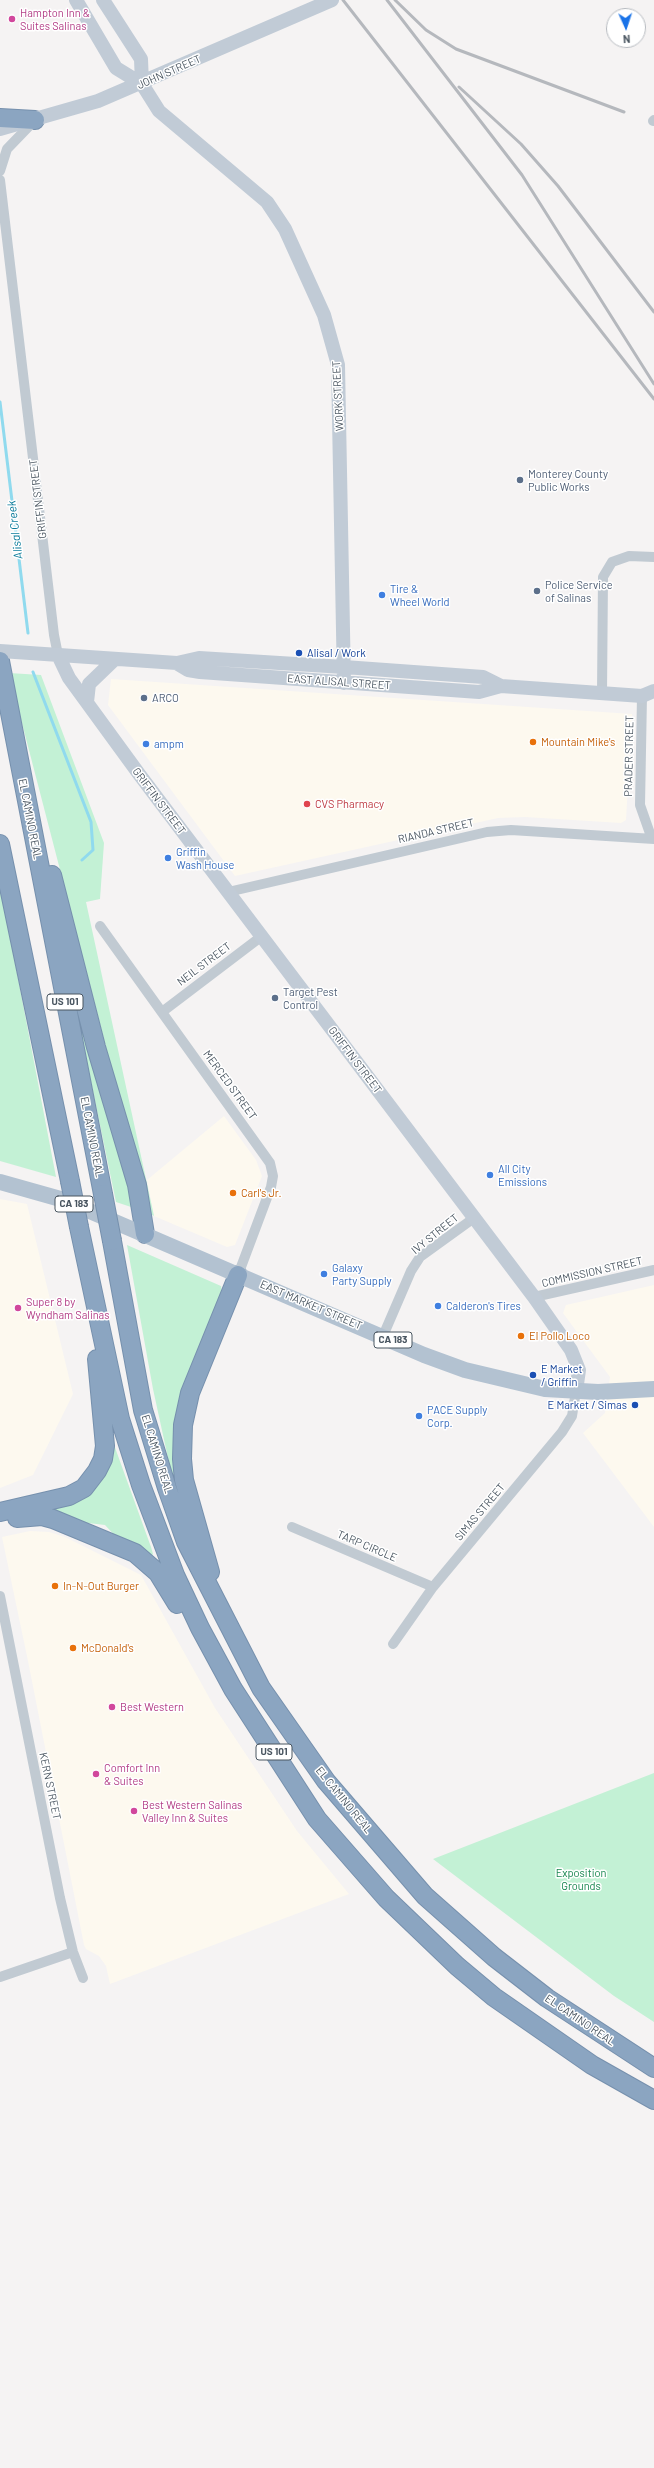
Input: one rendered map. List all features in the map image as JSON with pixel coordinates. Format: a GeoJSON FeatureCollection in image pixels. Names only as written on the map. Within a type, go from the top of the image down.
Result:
{"type":"FeatureCollection","features":[{"type":"Feature","properties":{"kind":"highway"},"geometry":{"type":"LineString","coordinates":[[0,118],[35,120]]}},
{"type":"Feature","properties":{"kind":"highway","name":"EL CAMINO REAL"},"geometry":{"type":"LineString","coordinates":[[1,665],[143,1410],[186,1542],[253,1677],[326,1781],[425,1896],[489,1953],[547,1998],[654,2068]]}},
{"type":"Feature","properties":{"kind":"highway"},"geometry":{"type":"LineString","coordinates":[[28,809],[42,838],[96,1047],[137,1185],[145,1234]]}},
{"type":"Feature","properties":{"kind":"highway","name":"US 101"},"geometry":{"type":"LineString","coordinates":[[0,844],[120,1419],[141,1485],[175,1574],[218,1662],[245,1708],[317,1819],[386,1898],[457,1966],[494,1997],[592,2065],[654,2100]]}},
{"type":"Feature","properties":{"kind":"highway"},"geometry":{"type":"LineString","coordinates":[[0,1512],[61,1499],[77,1492],[93,1477],[103,1459],[105,1438],[88,1269]]}},
{"type":"Feature","properties":{"kind":"highway"},"geometry":{"type":"LineString","coordinates":[[219,1606],[184,1480],[181,1443],[182,1425],[190,1393],[238,1275]]}},
{"type":"Feature","properties":{"kind":"highway"},"geometry":{"type":"LineString","coordinates":[[0,1520],[32,1516],[53,1519],[124,1548],[142,1558],[158,1573],[196,1638],[218,1662]]}},
{"type":"Feature","properties":{"kind":"main road","name":"EAST MARKET STREET"},"geometry":{"type":"LineString","coordinates":[[0,1182],[64,1200],[383,1336],[424,1355],[465,1370],[519,1384],[576,1391],[598,1392],[654,1390]]}},
{"type":"Feature","properties":{"kind":"street","name":"WORK STREET"},"geometry":{"type":"LineString","coordinates":[[76,0],[116,68],[142,84],[159,111],[268,202],[285,229],[324,315],[338,365],[344,683]]}},
{"type":"Feature","properties":{"kind":"street","name":"WORK STREET"},"geometry":{"type":"LineString","coordinates":[[103,0],[141,59],[142,84]]}},
{"type":"Feature","properties":{"kind":"street","name":"JOHN STREET"},"geometry":{"type":"LineString","coordinates":[[0,128],[35,120],[98,101],[142,84],[332,0]]}},
{"type":"Feature","properties":{"kind":"street"},"geometry":{"type":"LineString","coordinates":[[0,172],[7,149],[35,120]]}},
{"type":"Feature","properties":{"kind":"street","name":"GRIFFIN STREET"},"geometry":{"type":"LineString","coordinates":[[0,180],[54,636],[58,655],[66,672],[228,892],[534,1297],[571,1350],[578,1370],[576,1391]]}},
{"type":"Feature","properties":{"kind":"street"},"geometry":{"type":"LineString","coordinates":[[602,693],[603,577],[612,562],[629,556],[654,557]]}},
{"type":"Feature","properties":{"kind":"street","name":"EAST ALISAL STREET"},"geometry":{"type":"LineString","coordinates":[[0,651],[178,664],[199,658],[344,667],[484,677],[501,686]]}},
{"type":"Feature","properties":{"kind":"street"},"geometry":{"type":"LineString","coordinates":[[87,702],[89,684],[115,659]]}},
{"type":"Feature","properties":{"kind":"street","name":"EAST ALISAL STREET"},"geometry":{"type":"LineString","coordinates":[[178,664],[188,670],[200,672],[344,683],[479,692],[501,686],[650,696]]}},
{"type":"Feature","properties":{"kind":"street","name":"PRADER STREET"},"geometry":{"type":"LineString","coordinates":[[650,696],[640,805],[653,839]]}},
{"type":"Feature","properties":{"kind":"street","name":"RIANDA STREET"},"geometry":{"type":"LineString","coordinates":[[228,892],[488,832],[524,830],[653,839]]}},
{"type":"Feature","properties":{"kind":"street","name":"MERCED STREET"},"geometry":{"type":"LineString","coordinates":[[100,926],[270,1163],[273,1176],[271,1187],[238,1275]]}},
{"type":"Feature","properties":{"kind":"street","name":"NEIL STREET"},"geometry":{"type":"LineString","coordinates":[[162,1012],[262,936]]}},
{"type":"Feature","properties":{"kind":"street","name":"IVY STREET"},"geometry":{"type":"LineString","coordinates":[[383,1336],[411,1271],[420,1257],[474,1218]]}},
{"type":"Feature","properties":{"kind":"street","name":"COMMISSION STREET"},"geometry":{"type":"LineString","coordinates":[[534,1297],[654,1270]]}},
{"type":"Feature","properties":{"kind":"street","name":"SIMAS STREET"},"geometry":{"type":"LineString","coordinates":[[393,1644],[433,1587],[562,1432],[572,1416],[576,1391]]}},
{"type":"Feature","properties":{"kind":"street","name":"TARP CIRCLE"},"geometry":{"type":"LineString","coordinates":[[292,1527],[433,1587]]}},
{"type":"Feature","properties":{"kind":"street","name":"KERN STREET"},"geometry":{"type":"LineString","coordinates":[[0,1596],[73,1952],[83,1978]]}},
{"type":"Feature","properties":{"kind":"street"},"geometry":{"type":"LineString","coordinates":[[0,1977],[73,1952]]}},
{"type":"Feature","properties":{"kind":"shaded area"},"geometry":{"type":"Polygon","coordinates":[[[111,679],[632,714],[626,820],[621,823],[525,817],[498,818],[235,876],[108,705],[111,679]]]}},
{"type":"Feature","properties":{"kind":"shaded area"},"geometry":{"type":"Polygon","coordinates":[[[224,1116],[256,1160],[262,1176],[235,1245],[227,1247],[154,1216],[147,1180],[224,1116]]]}},
{"type":"Feature","properties":{"kind":"shaded area"},"geometry":{"type":"Polygon","coordinates":[[[0,1199],[27,1204],[73,1394],[33,1475],[0,1488],[0,1199]]]}},
{"type":"Feature","properties":{"kind":"shaded area"},"geometry":{"type":"Polygon","coordinates":[[[654,1285],[654,1527],[583,1433],[605,1413],[610,1377],[563,1313],[566,1305],[654,1285]]]}},
{"type":"Feature","properties":{"kind":"shaded area"},"geometry":{"type":"Polygon","coordinates":[[[30,1531],[49,1532],[65,1537],[141,1575],[215,1708],[297,1831],[349,1894],[110,1984],[106,1966],[99,1956],[86,1949],[84,1945],[2,1537],[30,1531]]]}},
{"type":"Feature","properties":{"kind":"green space"},"geometry":{"type":"Polygon","coordinates":[[[9,673],[41,675],[104,843],[100,899],[86,902],[154,1216],[149,1213],[9,673]]]}},
{"type":"Feature","properties":{"kind":"green space"},"geometry":{"type":"Polygon","coordinates":[[[0,884],[56,1177],[0,1161],[0,884]]]}},
{"type":"Feature","properties":{"kind":"green space"},"geometry":{"type":"Polygon","coordinates":[[[79,998],[132,1198],[131,1207],[116,1202],[74,1000],[79,998]]]}},
{"type":"Feature","properties":{"kind":"green space"},"geometry":{"type":"Polygon","coordinates":[[[127,1245],[221,1286],[222,1292],[189,1372],[182,1398],[181,1479],[173,1481],[153,1389],[127,1245]]]}},
{"type":"Feature","properties":{"kind":"green space"},"geometry":{"type":"Polygon","coordinates":[[[113,1442],[151,1547],[153,1554],[150,1558],[119,1540],[105,1525],[71,1521],[51,1511],[51,1508],[70,1505],[113,1442]]]}},
{"type":"Feature","properties":{"kind":"green space","name":"Exposition Grounds"},"geometry":{"type":"Polygon","coordinates":[[[654,1773],[654,2022],[614,1996],[433,1859],[654,1773]]]}},
{"type":"Feature","properties":{"kind":"waterway","name":"Alisal Creek"},"geometry":{"type":"LineString","coordinates":[[0,402],[28,633]]}},
{"type":"Feature","properties":{"kind":"waterway","name":"Alisal Creek"},"geometry":{"type":"LineString","coordinates":[[33,672],[91,822],[93,850],[82,860]]}},
{"type":"Feature","properties":{"kind":"railway"},"geometry":{"type":"LineString","coordinates":[[343,0],[654,399]]}},
{"type":"Feature","properties":{"kind":"railway"},"geometry":{"type":"LineString","coordinates":[[387,0],[522,175],[654,384]]}},
{"type":"Feature","properties":{"kind":"railway"},"geometry":{"type":"LineString","coordinates":[[395,0],[426,30],[456,49],[624,112]]}},
{"type":"Feature","properties":{"kind":"railway"},"geometry":{"type":"LineString","coordinates":[[459,87],[521,144],[558,186],[654,312]]}},
{"type":"Feature","properties":{"kind":"place","name":"Hampton Inn & Suites Salinas"},"geometry":{"type":"Point","coordinates":[12,19]}},
{"type":"Feature","properties":{"kind":"place","name":"Monterey County Public Works"},"geometry":{"type":"Point","coordinates":[520,480]}},
{"type":"Feature","properties":{"kind":"place","name":"Police Service of Salinas"},"geometry":{"type":"Point","coordinates":[537,591]}},
{"type":"Feature","properties":{"kind":"place","name":"Tire & Wheel World"},"geometry":{"type":"Point","coordinates":[382,595]}},
{"type":"Feature","properties":{"kind":"place","name":"Alisal / Work"},"geometry":{"type":"Point","coordinates":[299,653]}},
{"type":"Feature","properties":{"kind":"place","name":"ARCO"},"geometry":{"type":"Point","coordinates":[144,698]}},
{"type":"Feature","properties":{"kind":"place","name":"Mountain Mike's"},"geometry":{"type":"Point","coordinates":[533,742]}},
{"type":"Feature","properties":{"kind":"place","name":"ampm"},"geometry":{"type":"Point","coordinates":[146,744]}},
{"type":"Feature","properties":{"kind":"place","name":"CVS Pharmacy"},"geometry":{"type":"Point","coordinates":[307,804]}},
{"type":"Feature","properties":{"kind":"place","name":"Griffin Wash House"},"geometry":{"type":"Point","coordinates":[168,858]}},
{"type":"Feature","properties":{"kind":"place","name":"Target Pest Control"},"geometry":{"type":"Point","coordinates":[275,998]}},
{"type":"Feature","properties":{"kind":"place","name":"All City Emissions"},"geometry":{"type":"Point","coordinates":[490,1175]}},
{"type":"Feature","properties":{"kind":"place","name":"Carl's Jr."},"geometry":{"type":"Point","coordinates":[233,1193]}},
{"type":"Feature","properties":{"kind":"place","name":"Galaxy Party Supply"},"geometry":{"type":"Point","coordinates":[324,1274]}},
{"type":"Feature","properties":{"kind":"place","name":"Calderon's Tires"},"geometry":{"type":"Point","coordinates":[438,1306]}},
{"type":"Feature","properties":{"kind":"place","name":"Super 8 by Wyndham Salinas"},"geometry":{"type":"Point","coordinates":[18,1308]}},
{"type":"Feature","properties":{"kind":"place","name":"El Pollo Loco"},"geometry":{"type":"Point","coordinates":[521,1336]}},
{"type":"Feature","properties":{"kind":"place","name":"E Market / Griffin"},"geometry":{"type":"Point","coordinates":[533,1375]}},
{"type":"Feature","properties":{"kind":"place","name":"E Market / Simas"},"geometry":{"type":"Point","coordinates":[635,1405]}},
{"type":"Feature","properties":{"kind":"place","name":"PACE Supply Corp."},"geometry":{"type":"Point","coordinates":[419,1416]}},
{"type":"Feature","properties":{"kind":"place","name":"In-N-Out Burger"},"geometry":{"type":"Point","coordinates":[55,1586]}},
{"type":"Feature","properties":{"kind":"place","name":"McDonald's"},"geometry":{"type":"Point","coordinates":[73,1648]}},
{"type":"Feature","properties":{"kind":"place","name":"Best Western"},"geometry":{"type":"Point","coordinates":[112,1707]}},
{"type":"Feature","properties":{"kind":"place","name":"Comfort Inn & Suites"},"geometry":{"type":"Point","coordinates":[96,1774]}},
{"type":"Feature","properties":{"kind":"place","name":"Best Western Salinas Valley Inn & Suites"},"geometry":{"type":"Point","coordinates":[134,1811]}}]}
